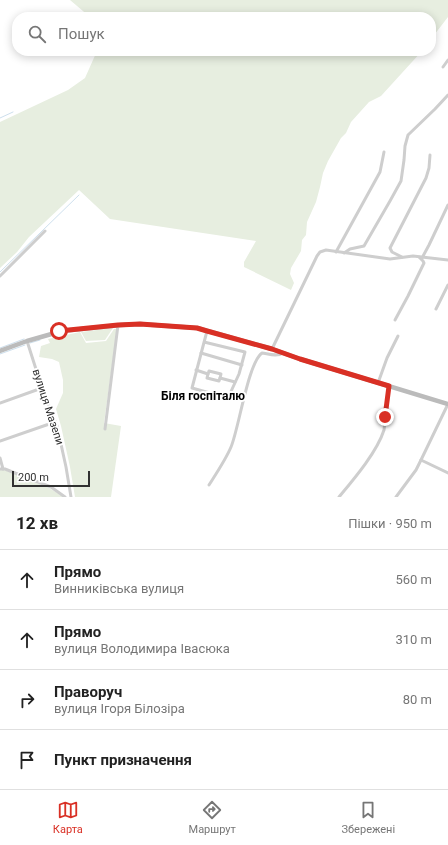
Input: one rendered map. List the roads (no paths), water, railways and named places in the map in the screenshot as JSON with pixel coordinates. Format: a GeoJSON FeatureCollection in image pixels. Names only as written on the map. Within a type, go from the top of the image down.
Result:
{"type":"FeatureCollection","features":[{"type":"Feature","properties":{"kind":"main road"},"geometry":{"type":"LineString","coordinates":[[0,350],[62,331],[140,324],[197,328],[272,349],[448,404]]}},
{"type":"Feature","properties":{"kind":"street"},"geometry":{"type":"LineString","coordinates":[[443,67],[448,60]]}},
{"type":"Feature","properties":{"kind":"street"},"geometry":{"type":"LineString","coordinates":[[344,253],[350,249],[364,246],[401,181],[405,146],[408,135],[436,109],[448,95]]}},
{"type":"Feature","properties":{"kind":"street"},"geometry":{"type":"LineString","coordinates":[[336,252],[380,172],[384,152]]}},
{"type":"Feature","properties":{"kind":"street"},"geometry":{"type":"LineString","coordinates":[[402,257],[392,252],[390,248],[426,178],[429,168],[430,155]]}},
{"type":"Feature","properties":{"kind":"street"},"geometry":{"type":"LineString","coordinates":[[421,257],[430,245],[448,205]]}},
{"type":"Feature","properties":{"kind":"street"},"geometry":{"type":"LineString","coordinates":[[0,276],[45,231]]}},
{"type":"Feature","properties":{"kind":"street"},"geometry":{"type":"LineString","coordinates":[[272,349],[318,253],[322,251],[390,259],[402,257],[421,257],[448,260]]}},
{"type":"Feature","properties":{"kind":"street"},"geometry":{"type":"LineString","coordinates":[[395,320],[424,263],[421,257]]}},
{"type":"Feature","properties":{"kind":"street"},"geometry":{"type":"LineString","coordinates":[[436,309],[448,285]]}},
{"type":"Feature","properties":{"kind":"street"},"geometry":{"type":"LineString","coordinates":[[105,428],[118,325]]}},
{"type":"Feature","properties":{"kind":"street"},"geometry":{"type":"LineString","coordinates":[[204,342],[245,352],[239,374],[228,398],[192,388],[196,370],[207,331]]}},
{"type":"Feature","properties":{"kind":"street"},"geometry":{"type":"LineString","coordinates":[[378,383],[387,358],[398,336]]}},
{"type":"Feature","properties":{"kind":"street","name":"вулиця Мазепи"},"geometry":{"type":"LineString","coordinates":[[26,341],[57,426],[71,497]]}},
{"type":"Feature","properties":{"kind":"street"},"geometry":{"type":"LineString","coordinates":[[201,353],[242,365]]}},
{"type":"Feature","properties":{"kind":"street"},"geometry":{"type":"LineString","coordinates":[[209,485],[231,447],[246,388],[258,356],[262,353],[276,355],[284,354]]}},
{"type":"Feature","properties":{"kind":"street"},"geometry":{"type":"LineString","coordinates":[[196,370],[208,374]]}},
{"type":"Feature","properties":{"kind":"street"},"geometry":{"type":"LineString","coordinates":[[208,374],[209,371],[221,374],[220,378]]}},
{"type":"Feature","properties":{"kind":"street"},"geometry":{"type":"LineString","coordinates":[[208,374],[207,378],[219,381],[220,378],[235,382]]}},
{"type":"Feature","properties":{"kind":"street"},"geometry":{"type":"LineString","coordinates":[[339,497],[368,459],[384,430],[389,386]]}},
{"type":"Feature","properties":{"kind":"street"},"geometry":{"type":"LineString","coordinates":[[0,403],[42,388]]}},
{"type":"Feature","properties":{"kind":"street"},"geometry":{"type":"LineString","coordinates":[[396,497],[416,470],[448,404]]}},
{"type":"Feature","properties":{"kind":"street"},"geometry":{"type":"LineString","coordinates":[[0,441],[55,422]]}},
{"type":"Feature","properties":{"kind":"street"},"geometry":{"type":"LineString","coordinates":[[0,458],[2,469],[15,472],[51,487],[65,497]]}},
{"type":"Feature","properties":{"kind":"street"},"geometry":{"type":"LineString","coordinates":[[421,460],[448,473]]}},
{"type":"Feature","properties":{"kind":"waterway"},"geometry":{"type":"LineString","coordinates":[[0,118],[13,112]]}},
{"type":"Feature","properties":{"kind":"waterway"},"geometry":{"type":"LineString","coordinates":[[0,272],[79,195]]}},
{"type":"Feature","properties":{"kind":"waterway"},"geometry":{"type":"LineString","coordinates":[[0,348],[24,339]]}},
{"type":"Feature","properties":{"kind":"waterway"},"geometry":{"type":"LineString","coordinates":[[30,343],[40,340]]}},
{"type":"Feature","properties":{"kind":"waterway"},"geometry":{"type":"LineString","coordinates":[[0,354],[25,345]]}},
{"type":"Feature","properties":{"kind":"district","name":"Біля госпіталю"},"geometry":{"type":"Point","coordinates":[203,396]}}]}
